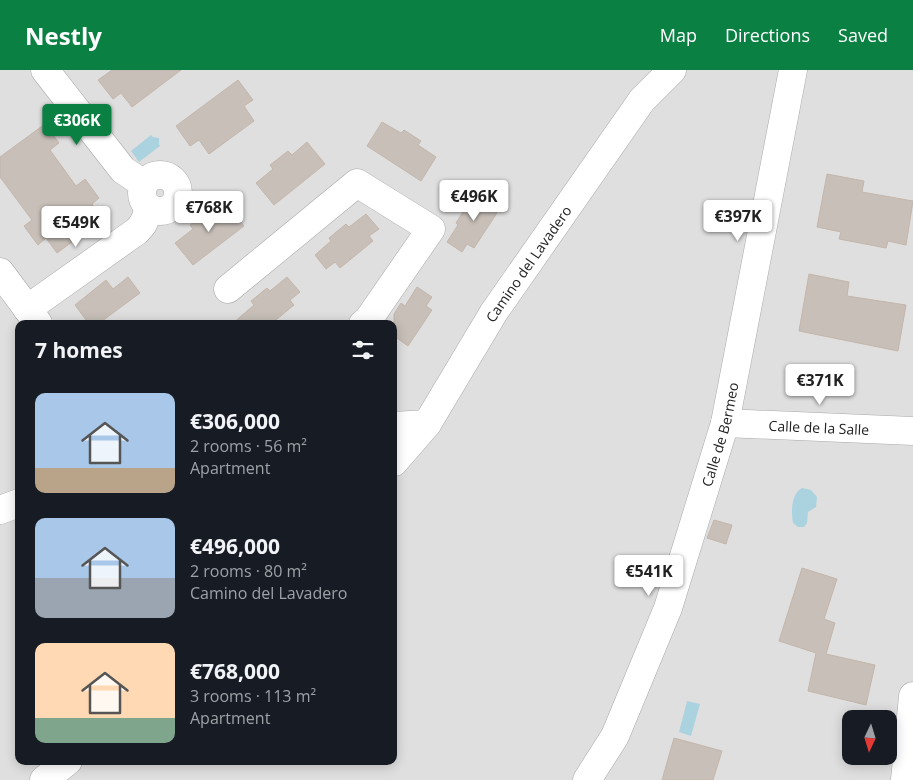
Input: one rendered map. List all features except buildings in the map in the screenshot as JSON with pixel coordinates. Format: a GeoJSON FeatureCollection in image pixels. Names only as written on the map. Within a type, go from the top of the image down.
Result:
{"type":"FeatureCollection","features":[{"type":"Feature","properties":{"kind":"street"},"geometry":{"type":"LineString","coordinates":[[0,272],[33,316],[137,232],[143,224],[147,196],[123,170],[45,70]]}},
{"type":"Feature","properties":{"kind":"street","name":"Camino del Lavadero"},"geometry":{"type":"LineString","coordinates":[[397,459],[427,424],[494,312],[642,100],[672,70]]}},
{"type":"Feature","properties":{"kind":"street","name":"Calle de Bermeo"},"geometry":{"type":"LineString","coordinates":[[588,780],[615,736],[668,608],[725,423],[792,70]]}},
{"type":"Feature","properties":{"kind":"street"},"geometry":{"type":"LineString","coordinates":[[228,289],[357,183],[431,228],[368,320]]}},
{"type":"Feature","properties":{"kind":"street","name":"Calle de la Salle"},"geometry":{"type":"LineString","coordinates":[[725,423],[913,431]]}},
{"type":"Feature","properties":{"kind":"street"},"geometry":{"type":"LineString","coordinates":[[397,426],[427,424]]}},
{"type":"Feature","properties":{"kind":"street"},"geometry":{"type":"LineString","coordinates":[[0,510],[15,505]]}},
{"type":"Feature","properties":{"kind":"street"},"geometry":{"type":"LineString","coordinates":[[905,780],[913,696]]}},
{"type":"Feature","properties":{"kind":"street"},"geometry":{"type":"LineString","coordinates":[[44,780],[63,765]]}},
{"type":"Feature","properties":{"kind":"shaded area"},"geometry":{"type":"Polygon","coordinates":[[[0,70],[913,70],[913,780],[0,780],[0,70]]]}},
{"type":"Feature","properties":{"kind":"water"},"geometry":{"type":"Polygon","coordinates":[[[151,135],[159,138],[160,146],[139,162],[131,151],[151,135]]]}},
{"type":"Feature","properties":{"kind":"water"},"geometry":{"type":"Polygon","coordinates":[[[802,488],[811,490],[817,497],[816,507],[808,512],[807,523],[804,527],[798,527],[793,523],[792,509],[796,494],[802,488]]]}},
{"type":"Feature","properties":{"kind":"water"},"geometry":{"type":"Polygon","coordinates":[[[687,701],[700,704],[691,736],[679,732],[687,701]]]}}]}
